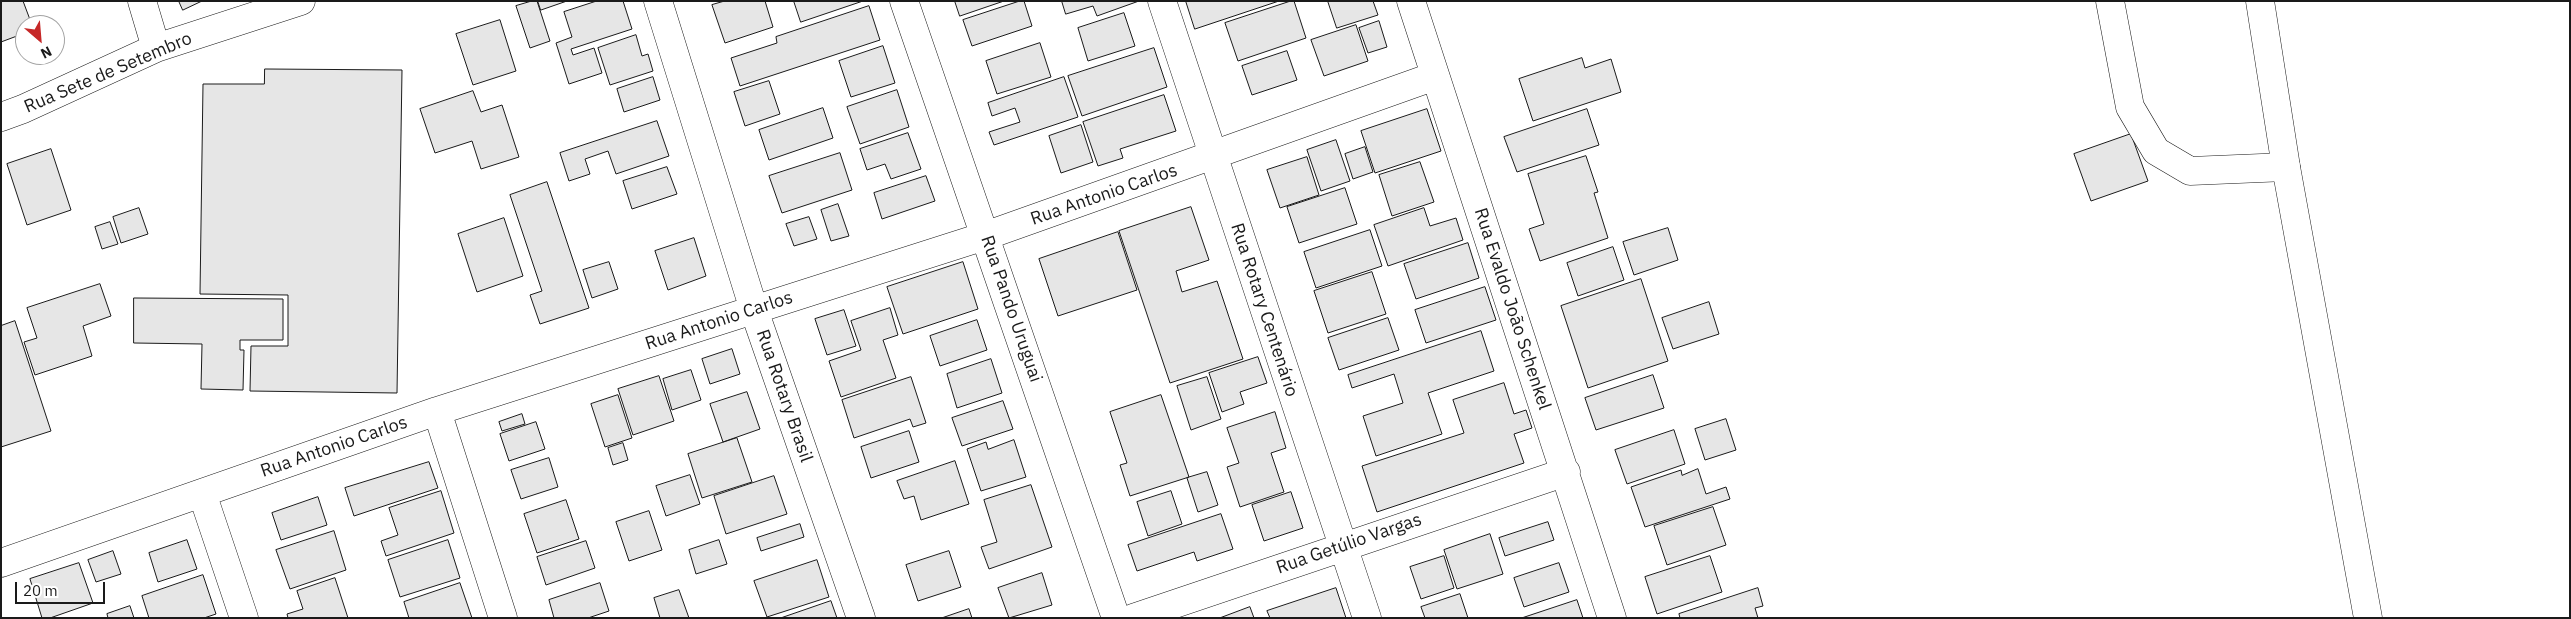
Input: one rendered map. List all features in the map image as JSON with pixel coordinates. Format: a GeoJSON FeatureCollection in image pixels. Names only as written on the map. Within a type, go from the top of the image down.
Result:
{"type":"FeatureCollection","features":[{"type":"Feature","properties":{"kind":"main road"},"geometry":{"type":"LineString","coordinates":[[142,1],[156,48]]}},
{"type":"Feature","properties":{"kind":"main road","name":"Rua Sete de Setembro"},"geometry":{"type":"LineString","coordinates":[[1,117],[23,109],[156,48],[301,1]]}},
{"type":"Feature","properties":{"kind":"main road","name":"Rua Rotary Brasil"},"geometry":{"type":"LineString","coordinates":[[658,1],[754,310],[861,618]]}},
{"type":"Feature","properties":{"kind":"main road","name":"Rua Pando Uruguai"},"geometry":{"type":"LineString","coordinates":[[904,1],[1116,618]]}},
{"type":"Feature","properties":{"kind":"main road","name":"Rua Rotary Centenário"},"geometry":{"type":"LineString","coordinates":[[1162,1],[1367,618]]}},
{"type":"Feature","properties":{"kind":"main road","name":"Rua Evaldo João Schenkel"},"geometry":{"type":"LineString","coordinates":[[1411,1],[1612,618]]}},
{"type":"Feature","properties":{"kind":"main road"},"geometry":{"type":"LineString","coordinates":[[2110,1],[2130,107],[2156,151],[2190,171],[2286,167]]}},
{"type":"Feature","properties":{"kind":"main road"},"geometry":{"type":"LineString","coordinates":[[2260,1],[2286,167],[2368,618]]}},
{"type":"Feature","properties":{"kind":"main road","name":"Rua Antonio Carlos"},"geometry":{"type":"LineString","coordinates":[[1,563],[437,411],[985,236],[1213,157],[1436,76]]}},
{"type":"Feature","properties":{"kind":"main road"},"geometry":{"type":"LineString","coordinates":[[437,411],[503,618]]}},
{"type":"Feature","properties":{"kind":"main road","name":"Rua Getúlio Vargas"},"geometry":{"type":"LineString","coordinates":[[1133,618],[1566,472]]}},
{"type":"Feature","properties":{"kind":"main road"},"geometry":{"type":"LineString","coordinates":[[202,493],[244,618]]}},
{"type":"Feature","properties":{"kind":"building"},"geometry":{"type":"Polygon","coordinates":[[[1,1],[23,1],[28,15],[15,15],[15,37],[1,42],[1,1]]]}},
{"type":"Feature","properties":{"kind":"building"},"geometry":{"type":"Polygon","coordinates":[[[179,1],[202,1],[183,10],[179,1]]]}},
{"type":"Feature","properties":{"kind":"building"},"geometry":{"type":"Polygon","coordinates":[[[537,1],[550,41],[530,48],[516,6],[537,1]]]}},
{"type":"Feature","properties":{"kind":"building"},"geometry":{"type":"Polygon","coordinates":[[[538,1],[567,1],[541,10],[538,1]]]}},
{"type":"Feature","properties":{"kind":"building"},"geometry":{"type":"Polygon","coordinates":[[[597,1],[623,1],[632,29],[571,49],[573,55],[594,48],[602,73],[569,84],[556,43],[572,37],[564,12],[597,1]]]}},
{"type":"Feature","properties":{"kind":"building"},"geometry":{"type":"Polygon","coordinates":[[[725,1],[765,1],[773,27],[725,43],[712,5],[725,1]]]}},
{"type":"Feature","properties":{"kind":"building"},"geometry":{"type":"Polygon","coordinates":[[[794,1],[863,1],[801,22],[794,1]]]}},
{"type":"Feature","properties":{"kind":"building"},"geometry":{"type":"Polygon","coordinates":[[[955,1],[1004,1],[960,16],[955,1]]]}},
{"type":"Feature","properties":{"kind":"building"},"geometry":{"type":"Polygon","coordinates":[[[1024,1],[1032,26],[972,46],[963,20],[1024,1]]]}},
{"type":"Feature","properties":{"kind":"building"},"geometry":{"type":"Polygon","coordinates":[[[1062,1],[1139,1],[1097,16],[1093,6],[1066,14],[1062,1]]]}},
{"type":"Feature","properties":{"kind":"building"},"geometry":{"type":"Polygon","coordinates":[[[1186,1],[1279,1],[1195,29],[1186,1]]]}},
{"type":"Feature","properties":{"kind":"building"},"geometry":{"type":"Polygon","coordinates":[[[1294,1],[1306,38],[1238,61],[1225,23],[1294,1]]]}},
{"type":"Feature","properties":{"kind":"building"},"geometry":{"type":"Polygon","coordinates":[[[1328,1],[1373,1],[1378,15],[1337,28],[1328,1]]]}},
{"type":"Feature","properties":{"kind":"building"},"geometry":{"type":"Polygon","coordinates":[[[869,6],[880,40],[740,86],[731,58],[777,43],[776,37],[869,6]]]}},
{"type":"Feature","properties":{"kind":"building"},"geometry":{"type":"Polygon","coordinates":[[[1124,13],[1135,46],[1088,61],[1078,28],[1124,13]]]}},
{"type":"Feature","properties":{"kind":"building"},"geometry":{"type":"Polygon","coordinates":[[[500,20],[516,71],[473,85],[456,34],[500,20]]]}},
{"type":"Feature","properties":{"kind":"building"},"geometry":{"type":"Polygon","coordinates":[[[1379,21],[1387,47],[1368,53],[1359,28],[1379,21]]]}},
{"type":"Feature","properties":{"kind":"building"},"geometry":{"type":"Polygon","coordinates":[[[1356,25],[1368,61],[1324,76],[1311,40],[1356,25]]]}},
{"type":"Feature","properties":{"kind":"building"},"geometry":{"type":"Polygon","coordinates":[[[636,35],[642,56],[648,54],[653,71],[610,85],[598,48],[636,35]]]}},
{"type":"Feature","properties":{"kind":"building"},"geometry":{"type":"Polygon","coordinates":[[[1040,43],[1051,77],[997,94],[986,61],[1040,43]]]}},
{"type":"Feature","properties":{"kind":"building"},"geometry":{"type":"Polygon","coordinates":[[[883,46],[895,83],[851,97],[839,61],[883,46]]]}},
{"type":"Feature","properties":{"kind":"building"},"geometry":{"type":"Polygon","coordinates":[[[1154,48],[1167,87],[1082,116],[1068,76],[1154,48]]]}},
{"type":"Feature","properties":{"kind":"building"},"geometry":{"type":"Polygon","coordinates":[[[1287,51],[1297,80],[1252,95],[1242,66],[1287,51]]]}},
{"type":"Feature","properties":{"kind":"building"},"geometry":{"type":"Polygon","coordinates":[[[1582,58],[1585,68],[1611,59],[1621,92],[1533,121],[1519,79],[1582,58]]]}},
{"type":"Feature","properties":{"kind":"building"},"geometry":{"type":"Polygon","coordinates":[[[265,69],[402,70],[397,393],[250,391],[251,346],[288,346],[288,295],[200,294],[203,84],[264,84],[265,69]]]}},
{"type":"Feature","properties":{"kind":"building"},"geometry":{"type":"Polygon","coordinates":[[[653,77],[660,100],[624,112],[617,89],[653,77]]]}},
{"type":"Feature","properties":{"kind":"building"},"geometry":{"type":"Polygon","coordinates":[[[1064,77],[1078,117],[994,145],[989,132],[1020,122],[1015,108],[992,116],[988,103],[1064,77]]]}},
{"type":"Feature","properties":{"kind":"building"},"geometry":{"type":"Polygon","coordinates":[[[769,81],[780,114],[745,126],[734,92],[769,81]]]}},
{"type":"Feature","properties":{"kind":"building"},"geometry":{"type":"Polygon","coordinates":[[[897,90],[909,127],[860,144],[847,107],[897,90]]]}},
{"type":"Feature","properties":{"kind":"building"},"geometry":{"type":"Polygon","coordinates":[[[473,91],[481,112],[502,105],[519,157],[481,169],[472,141],[435,153],[420,109],[473,91]]]}},
{"type":"Feature","properties":{"kind":"building"},"geometry":{"type":"Polygon","coordinates":[[[1164,95],[1176,131],[1120,149],[1123,158],[1098,166],[1083,122],[1164,95]]]}},
{"type":"Feature","properties":{"kind":"building"},"geometry":{"type":"Polygon","coordinates":[[[823,108],[833,138],[769,160],[759,130],[823,108]]]}},
{"type":"Feature","properties":{"kind":"building"},"geometry":{"type":"Polygon","coordinates":[[[1427,109],[1441,151],[1375,173],[1361,131],[1427,109]]]}},
{"type":"Feature","properties":{"kind":"building"},"geometry":{"type":"Polygon","coordinates":[[[1587,109],[1599,145],[1517,172],[1504,137],[1587,109]]]}},
{"type":"Feature","properties":{"kind":"building"},"geometry":{"type":"Polygon","coordinates":[[[657,121],[669,156],[616,174],[608,151],[585,159],[590,174],[569,181],[560,153],[657,121]]]}},
{"type":"Feature","properties":{"kind":"building"},"geometry":{"type":"Polygon","coordinates":[[[1081,125],[1093,162],[1061,173],[1049,136],[1081,125]]]}},
{"type":"Feature","properties":{"kind":"building"},"geometry":{"type":"Polygon","coordinates":[[[908,133],[921,169],[891,179],[885,164],[867,170],[860,149],[908,133]]]}},
{"type":"Feature","properties":{"kind":"building"},"geometry":{"type":"Polygon","coordinates":[[[2131,134],[2148,181],[2091,201],[2074,154],[2131,134]]]}},
{"type":"Feature","properties":{"kind":"building"},"geometry":{"type":"Polygon","coordinates":[[[1336,140],[1350,181],[1321,191],[1307,150],[1336,140]]]}},
{"type":"Feature","properties":{"kind":"building"},"geometry":{"type":"Polygon","coordinates":[[[1365,147],[1373,172],[1353,179],[1345,154],[1365,147]]]}},
{"type":"Feature","properties":{"kind":"building"},"geometry":{"type":"Polygon","coordinates":[[[51,149],[71,210],[27,225],[7,164],[51,149]]]}},
{"type":"Feature","properties":{"kind":"building"},"geometry":{"type":"Polygon","coordinates":[[[840,153],[852,190],[782,213],[769,176],[840,153]]]}},
{"type":"Feature","properties":{"kind":"building"},"geometry":{"type":"Polygon","coordinates":[[[1586,156],[1598,192],[1594,193],[1608,238],[1540,261],[1529,229],[1544,224],[1528,174],[1586,156]]]}},
{"type":"Feature","properties":{"kind":"building"},"geometry":{"type":"Polygon","coordinates":[[[1307,157],[1319,195],[1280,208],[1267,170],[1307,157]]]}},
{"type":"Feature","properties":{"kind":"building"},"geometry":{"type":"Polygon","coordinates":[[[1420,162],[1434,202],[1392,216],[1379,175],[1420,162]]]}},
{"type":"Feature","properties":{"kind":"building"},"geometry":{"type":"Polygon","coordinates":[[[667,167],[677,194],[632,209],[623,181],[667,167]]]}},
{"type":"Feature","properties":{"kind":"building"},"geometry":{"type":"Polygon","coordinates":[[[926,176],[935,201],[882,219],[874,193],[926,176]]]}},
{"type":"Feature","properties":{"kind":"building"},"geometry":{"type":"Polygon","coordinates":[[[547,182],[589,308],[540,324],[530,295],[542,291],[510,195],[547,182]]]}},
{"type":"Feature","properties":{"kind":"building"},"geometry":{"type":"Polygon","coordinates":[[[1345,188],[1357,224],[1299,243],[1287,207],[1345,188]]]}},
{"type":"Feature","properties":{"kind":"building"},"geometry":{"type":"Polygon","coordinates":[[[838,204],[849,236],[831,241],[821,210],[838,204]]]}},
{"type":"Feature","properties":{"kind":"building"},"geometry":{"type":"Polygon","coordinates":[[[1191,207],[1209,260],[1176,271],[1182,292],[1217,281],[1243,359],[1170,383],[1119,231],[1191,207]]]}},
{"type":"Feature","properties":{"kind":"building"},"geometry":{"type":"Polygon","coordinates":[[[139,208],[148,234],[121,243],[113,217],[139,208]]]}},
{"type":"Feature","properties":{"kind":"building"},"geometry":{"type":"Polygon","coordinates":[[[1424,208],[1430,226],[1456,218],[1463,240],[1388,266],[1374,225],[1424,208]]]}},
{"type":"Feature","properties":{"kind":"building"},"geometry":{"type":"Polygon","coordinates":[[[809,217],[817,239],[794,246],[786,224],[809,217]]]}},
{"type":"Feature","properties":{"kind":"building"},"geometry":{"type":"Polygon","coordinates":[[[504,218],[523,276],[477,292],[458,234],[504,218]]]}},
{"type":"Feature","properties":{"kind":"building"},"geometry":{"type":"Polygon","coordinates":[[[110,222],[118,244],[102,249],[95,227],[110,222]]]}},
{"type":"Feature","properties":{"kind":"building"},"geometry":{"type":"Polygon","coordinates":[[[1668,228],[1678,260],[1634,275],[1623,242],[1668,228]]]}},
{"type":"Feature","properties":{"kind":"building"},"geometry":{"type":"Polygon","coordinates":[[[1370,230],[1382,266],[1316,288],[1304,252],[1370,230]]]}},
{"type":"Feature","properties":{"kind":"building"},"geometry":{"type":"Polygon","coordinates":[[[1118,232],[1137,290],[1058,316],[1039,259],[1118,232]]]}},
{"type":"Feature","properties":{"kind":"building"},"geometry":{"type":"Polygon","coordinates":[[[694,238],[706,276],[668,290],[655,251],[694,238]]]}},
{"type":"Feature","properties":{"kind":"building"},"geometry":{"type":"Polygon","coordinates":[[[1468,243],[1479,278],[1416,299],[1404,264],[1468,243]]]}},
{"type":"Feature","properties":{"kind":"building"},"geometry":{"type":"Polygon","coordinates":[[[1613,247],[1624,280],[1578,296],[1567,263],[1613,247]]]}},
{"type":"Feature","properties":{"kind":"building"},"geometry":{"type":"Polygon","coordinates":[[[609,262],[618,289],[592,298],[583,270],[609,262]]]}},
{"type":"Feature","properties":{"kind":"building"},"geometry":{"type":"Polygon","coordinates":[[[963,262],[978,309],[903,334],[887,287],[963,262]]]}},
{"type":"Feature","properties":{"kind":"building"},"geometry":{"type":"Polygon","coordinates":[[[1372,272],[1386,314],[1328,333],[1314,291],[1372,272]]]}},
{"type":"Feature","properties":{"kind":"building"},"geometry":{"type":"Polygon","coordinates":[[[1641,279],[1668,361],[1588,388],[1561,306],[1641,279]]]}},
{"type":"Feature","properties":{"kind":"building"},"geometry":{"type":"Polygon","coordinates":[[[100,284],[111,316],[83,326],[92,356],[35,375],[24,342],[37,338],[27,308],[100,284]]]}},
{"type":"Feature","properties":{"kind":"building"},"geometry":{"type":"Polygon","coordinates":[[[1485,287],[1496,320],[1426,343],[1415,310],[1485,287]]]}},
{"type":"Feature","properties":{"kind":"building"},"geometry":{"type":"Polygon","coordinates":[[[134,298],[283,299],[283,340],[240,340],[240,350],[244,350],[243,390],[201,389],[202,344],[134,343],[134,298]]]}},
{"type":"Feature","properties":{"kind":"building"},"geometry":{"type":"Polygon","coordinates":[[[1709,302],[1719,334],[1673,349],[1662,318],[1709,302]]]}},
{"type":"Feature","properties":{"kind":"building"},"geometry":{"type":"Polygon","coordinates":[[[890,308],[898,335],[883,340],[896,378],[841,397],[829,361],[861,350],[851,321],[890,308]]]}},
{"type":"Feature","properties":{"kind":"building"},"geometry":{"type":"Polygon","coordinates":[[[844,310],[856,346],[827,355],[815,319],[844,310]]]}},
{"type":"Feature","properties":{"kind":"building"},"geometry":{"type":"Polygon","coordinates":[[[1388,318],[1399,350],[1339,370],[1328,338],[1388,318]]]}},
{"type":"Feature","properties":{"kind":"building"},"geometry":{"type":"Polygon","coordinates":[[[977,320],[987,350],[940,366],[930,336],[977,320]]]}},
{"type":"Feature","properties":{"kind":"building"},"geometry":{"type":"Polygon","coordinates":[[[15,321],[51,431],[1,447],[1,326],[15,321]]]}},
{"type":"Feature","properties":{"kind":"building"},"geometry":{"type":"Polygon","coordinates":[[[1481,331],[1494,371],[1428,393],[1442,434],[1376,456],[1363,416],[1403,403],[1394,374],[1352,388],[1348,375],[1481,331]]]}},
{"type":"Feature","properties":{"kind":"building"},"geometry":{"type":"Polygon","coordinates":[[[732,349],[740,374],[710,384],[702,359],[732,349]]]}},
{"type":"Feature","properties":{"kind":"building"},"geometry":{"type":"Polygon","coordinates":[[[1258,357],[1267,383],[1240,392],[1244,404],[1222,412],[1209,373],[1258,357]]]}},
{"type":"Feature","properties":{"kind":"building"},"geometry":{"type":"Polygon","coordinates":[[[991,359],[1002,393],[957,408],[947,374],[991,359]]]}},
{"type":"Feature","properties":{"kind":"building"},"geometry":{"type":"Polygon","coordinates":[[[691,370],[701,400],[672,410],[663,379],[691,370]]]}},
{"type":"Feature","properties":{"kind":"building"},"geometry":{"type":"Polygon","coordinates":[[[1653,375],[1664,408],[1596,430],[1585,398],[1653,375]]]}},
{"type":"Feature","properties":{"kind":"building"},"geometry":{"type":"Polygon","coordinates":[[[659,376],[674,421],[633,435],[618,389],[659,376]]]}},
{"type":"Feature","properties":{"kind":"building"},"geometry":{"type":"Polygon","coordinates":[[[911,377],[926,423],[913,427],[910,419],[854,438],[842,400],[911,377]]]}},
{"type":"Feature","properties":{"kind":"building"},"geometry":{"type":"Polygon","coordinates":[[[1207,377],[1221,419],[1191,430],[1177,386],[1207,377]]]}},
{"type":"Feature","properties":{"kind":"building"},"geometry":{"type":"Polygon","coordinates":[[[1504,383],[1514,414],[1526,410],[1532,428],[1514,434],[1524,463],[1377,512],[1362,466],[1464,433],[1453,400],[1504,383]]]}},
{"type":"Feature","properties":{"kind":"building"},"geometry":{"type":"Polygon","coordinates":[[[747,392],[760,429],[723,442],[710,404],[747,392]]]}},
{"type":"Feature","properties":{"kind":"building"},"geometry":{"type":"Polygon","coordinates":[[[618,395],[632,438],[605,447],[591,404],[618,395]]]}},
{"type":"Feature","properties":{"kind":"building"},"geometry":{"type":"Polygon","coordinates":[[[1161,395],[1189,477],[1130,496],[1120,465],[1127,463],[1110,412],[1161,395]]]}},
{"type":"Feature","properties":{"kind":"building"},"geometry":{"type":"Polygon","coordinates":[[[1003,401],[1013,429],[962,446],[952,418],[1003,401]]]}},
{"type":"Feature","properties":{"kind":"building"},"geometry":{"type":"Polygon","coordinates":[[[1275,412],[1286,448],[1271,453],[1284,492],[1240,507],[1227,467],[1239,463],[1227,428],[1275,412]]]}},
{"type":"Feature","properties":{"kind":"building"},"geometry":{"type":"Polygon","coordinates":[[[522,414],[525,424],[502,431],[499,422],[522,414]]]}},
{"type":"Feature","properties":{"kind":"building"},"geometry":{"type":"Polygon","coordinates":[[[1726,419],[1736,450],[1705,460],[1695,429],[1726,419]]]}},
{"type":"Feature","properties":{"kind":"building"},"geometry":{"type":"Polygon","coordinates":[[[536,422],[545,449],[509,461],[500,434],[536,422]]]}},
{"type":"Feature","properties":{"kind":"building"},"geometry":{"type":"Polygon","coordinates":[[[1674,430],[1685,464],[1627,484],[1615,450],[1674,430]]]}},
{"type":"Feature","properties":{"kind":"building"},"geometry":{"type":"Polygon","coordinates":[[[909,431],[919,462],[871,478],[861,447],[909,431]]]}},
{"type":"Feature","properties":{"kind":"building"},"geometry":{"type":"Polygon","coordinates":[[[737,438],[752,482],[702,498],[688,454],[737,438]]]}},
{"type":"Feature","properties":{"kind":"building"},"geometry":{"type":"Polygon","coordinates":[[[1014,440],[1026,477],[981,491],[967,449],[986,442],[988,449],[1014,440]]]}},
{"type":"Feature","properties":{"kind":"building"},"geometry":{"type":"Polygon","coordinates":[[[623,443],[628,460],[613,465],[608,448],[623,443]]]}},
{"type":"Feature","properties":{"kind":"building"},"geometry":{"type":"Polygon","coordinates":[[[549,458],[558,487],[521,499],[511,470],[549,458]]]}},
{"type":"Feature","properties":{"kind":"building"},"geometry":{"type":"Polygon","coordinates":[[[955,461],[969,504],[921,520],[914,496],[904,499],[897,481],[955,461]]]}},
{"type":"Feature","properties":{"kind":"building"},"geometry":{"type":"Polygon","coordinates":[[[429,462],[438,488],[354,516],[345,488],[429,462]]]}},
{"type":"Feature","properties":{"kind":"building"},"geometry":{"type":"Polygon","coordinates":[[[1698,469],[1706,494],[1726,487],[1730,499],[1645,527],[1631,487],[1681,470],[1682,475],[1698,469]]]}},
{"type":"Feature","properties":{"kind":"building"},"geometry":{"type":"Polygon","coordinates":[[[1207,472],[1218,505],[1198,512],[1187,478],[1207,472]]]}},
{"type":"Feature","properties":{"kind":"building"},"geometry":{"type":"Polygon","coordinates":[[[690,475],[700,504],[666,516],[656,486],[690,475]]]}},
{"type":"Feature","properties":{"kind":"building"},"geometry":{"type":"Polygon","coordinates":[[[774,476],[787,514],[726,534],[714,496],[774,476]]]}},
{"type":"Feature","properties":{"kind":"building"},"geometry":{"type":"Polygon","coordinates":[[[1031,485],[1052,547],[989,569],[981,547],[997,542],[984,500],[1031,485]]]}},
{"type":"Feature","properties":{"kind":"building"},"geometry":{"type":"Polygon","coordinates":[[[441,491],[454,533],[386,556],[381,541],[398,535],[389,508],[441,491]]]}},
{"type":"Feature","properties":{"kind":"building"},"geometry":{"type":"Polygon","coordinates":[[[1171,491],[1182,524],[1148,536],[1137,502],[1171,491]]]}},
{"type":"Feature","properties":{"kind":"building"},"geometry":{"type":"Polygon","coordinates":[[[1291,492],[1303,528],[1264,541],[1252,505],[1291,492]]]}},
{"type":"Feature","properties":{"kind":"building"},"geometry":{"type":"Polygon","coordinates":[[[318,497],[327,525],[281,540],[272,513],[318,497]]]}},
{"type":"Feature","properties":{"kind":"building"},"geometry":{"type":"Polygon","coordinates":[[[566,500],[579,539],[537,553],[524,514],[566,500]]]}},
{"type":"Feature","properties":{"kind":"building"},"geometry":{"type":"Polygon","coordinates":[[[1713,507],[1726,545],[1667,565],[1654,526],[1713,507]]]}},
{"type":"Feature","properties":{"kind":"building"},"geometry":{"type":"Polygon","coordinates":[[[649,511],[662,550],[629,561],[616,522],[649,511]]]}},
{"type":"Feature","properties":{"kind":"building"},"geometry":{"type":"Polygon","coordinates":[[[1221,514],[1233,549],[1197,561],[1194,552],[1137,571],[1128,545],[1221,514]]]}},
{"type":"Feature","properties":{"kind":"building"},"geometry":{"type":"Polygon","coordinates":[[[1548,522],[1554,540],[1505,556],[1499,538],[1548,522]]]}},
{"type":"Feature","properties":{"kind":"building"},"geometry":{"type":"Polygon","coordinates":[[[800,524],[804,537],[761,551],[757,538],[800,524]]]}},
{"type":"Feature","properties":{"kind":"building"},"geometry":{"type":"Polygon","coordinates":[[[334,531],[346,570],[290,589],[276,550],[334,531]]]}},
{"type":"Feature","properties":{"kind":"building"},"geometry":{"type":"Polygon","coordinates":[[[1490,534],[1503,574],[1457,589],[1444,550],[1490,534]]]}},
{"type":"Feature","properties":{"kind":"building"},"geometry":{"type":"Polygon","coordinates":[[[187,540],[197,569],[158,582],[149,553],[187,540]]]}},
{"type":"Feature","properties":{"kind":"building"},"geometry":{"type":"Polygon","coordinates":[[[448,540],[460,578],[400,597],[388,560],[448,540]]]}},
{"type":"Feature","properties":{"kind":"building"},"geometry":{"type":"Polygon","coordinates":[[[719,540],[727,564],[696,574],[689,550],[719,540]]]}},
{"type":"Feature","properties":{"kind":"building"},"geometry":{"type":"Polygon","coordinates":[[[586,541],[595,568],[546,585],[537,557],[586,541]]]}},
{"type":"Feature","properties":{"kind":"building"},"geometry":{"type":"Polygon","coordinates":[[[113,551],[121,574],[96,582],[88,560],[113,551]]]}},
{"type":"Feature","properties":{"kind":"building"},"geometry":{"type":"Polygon","coordinates":[[[949,551],[961,587],[918,601],[906,565],[949,551]]]}},
{"type":"Feature","properties":{"kind":"building"},"geometry":{"type":"Polygon","coordinates":[[[1444,556],[1454,588],[1421,599],[1410,567],[1444,556]]]}},
{"type":"Feature","properties":{"kind":"building"},"geometry":{"type":"Polygon","coordinates":[[[1710,556],[1722,592],[1657,614],[1645,577],[1710,556]]]}},
{"type":"Feature","properties":{"kind":"building"},"geometry":{"type":"Polygon","coordinates":[[[817,560],[829,597],[767,617],[754,581],[817,560]]]}},
{"type":"Feature","properties":{"kind":"building"},"geometry":{"type":"Polygon","coordinates":[[[79,563],[93,603],[50,618],[42,618],[30,579],[79,563]]]}},
{"type":"Feature","properties":{"kind":"building"},"geometry":{"type":"Polygon","coordinates":[[[1559,563],[1569,592],[1524,607],[1514,578],[1559,563]]]}},
{"type":"Feature","properties":{"kind":"building"},"geometry":{"type":"Polygon","coordinates":[[[1042,573],[1052,605],[1009,618],[998,588],[1042,573]]]}},
{"type":"Feature","properties":{"kind":"building"},"geometry":{"type":"Polygon","coordinates":[[[203,575],[216,614],[204,618],[149,618],[142,596],[203,575]]]}},
{"type":"Feature","properties":{"kind":"building"},"geometry":{"type":"Polygon","coordinates":[[[335,578],[348,618],[288,618],[287,614],[303,609],[297,591],[335,578]]]}},
{"type":"Feature","properties":{"kind":"building"},"geometry":{"type":"Polygon","coordinates":[[[460,583],[472,618],[409,618],[404,602],[460,583]]]}},
{"type":"Feature","properties":{"kind":"building"},"geometry":{"type":"Polygon","coordinates":[[[600,583],[609,611],[588,618],[554,618],[549,600],[600,583]]]}},
{"type":"Feature","properties":{"kind":"building"},"geometry":{"type":"Polygon","coordinates":[[[1336,588],[1346,618],[1270,618],[1267,611],[1336,588]]]}},
{"type":"Feature","properties":{"kind":"building"},"geometry":{"type":"Polygon","coordinates":[[[1758,588],[1763,606],[1755,608],[1758,618],[1680,618],[1679,614],[1758,588]]]}},
{"type":"Feature","properties":{"kind":"building"},"geometry":{"type":"Polygon","coordinates":[[[679,590],[689,618],[660,618],[654,598],[679,590]]]}},
{"type":"Feature","properties":{"kind":"building"},"geometry":{"type":"Polygon","coordinates":[[[1460,594],[1468,618],[1425,618],[1421,607],[1460,594]]]}},
{"type":"Feature","properties":{"kind":"building"},"geometry":{"type":"Polygon","coordinates":[[[1577,600],[1583,618],[1522,618],[1577,600]]]}},
{"type":"Feature","properties":{"kind":"building"},"geometry":{"type":"Polygon","coordinates":[[[831,601],[837,618],[781,618],[831,601]]]}},
{"type":"Feature","properties":{"kind":"building"},"geometry":{"type":"Polygon","coordinates":[[[130,606],[134,618],[108,618],[107,614],[130,606]]]}},
{"type":"Feature","properties":{"kind":"building"},"geometry":{"type":"Polygon","coordinates":[[[1250,607],[1254,618],[1220,618],[1250,607]]]}},
{"type":"Feature","properties":{"kind":"building"},"geometry":{"type":"Polygon","coordinates":[[[969,609],[972,618],[942,618],[969,609]]]}}]}
